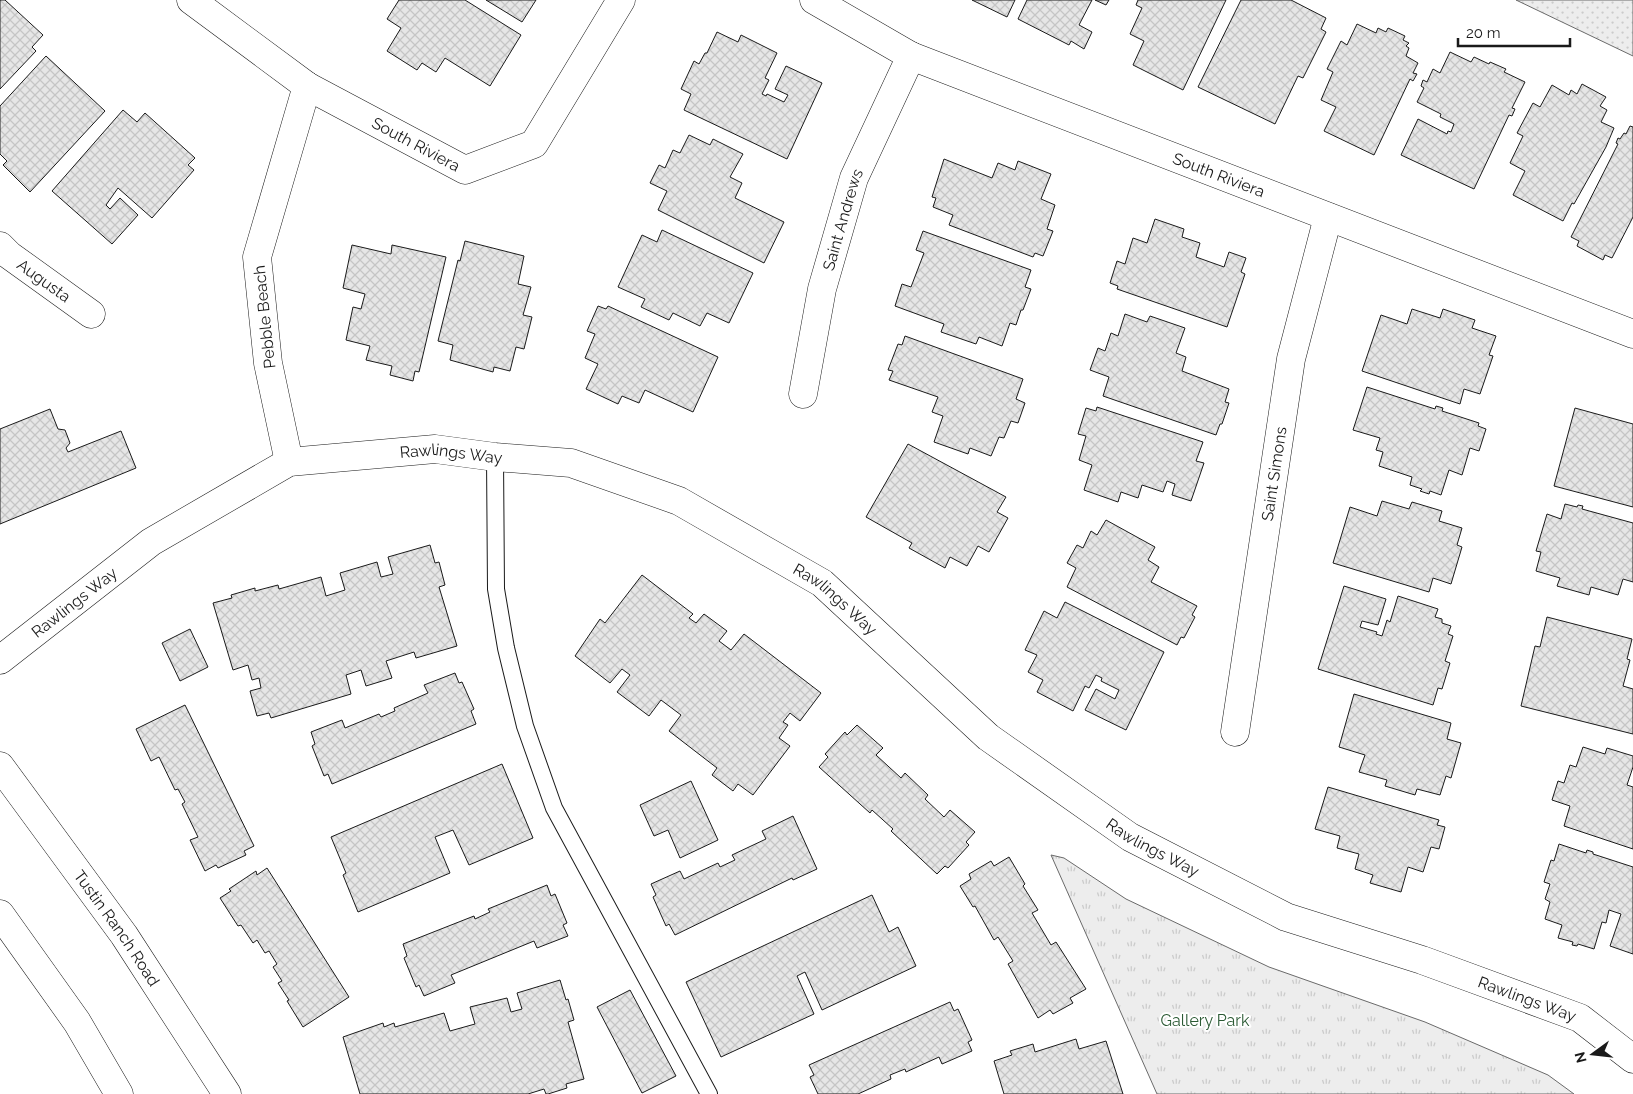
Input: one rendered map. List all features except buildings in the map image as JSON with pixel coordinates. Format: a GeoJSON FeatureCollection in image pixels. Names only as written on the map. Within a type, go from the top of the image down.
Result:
{"type":"FeatureCollection","features":[{"type":"Feature","properties":{"kind":"street","name":"South Riviera"},"geometry":{"type":"LineString","coordinates":[[191,0],[306,86],[465,170],[534,144],[621,0]]}},
{"type":"Feature","properties":{"kind":"street","name":"South Riviera"},"geometry":{"type":"LineString","coordinates":[[814,0],[911,56],[1633,334]]}},
{"type":"Feature","properties":{"kind":"street","name":"Saint Andrews"},"geometry":{"type":"LineString","coordinates":[[803,394],[822,289],[854,178],[911,56]]}},
{"type":"Feature","properties":{"kind":"street","name":"Pebble Beach"},"geometry":{"type":"LineString","coordinates":[[289,462],[268,363],[257,257],[306,86]]}},
{"type":"Feature","properties":{"kind":"street","name":"Saint Simons"},"geometry":{"type":"LineString","coordinates":[[1235,732],[1291,359],[1328,217]]}},
{"type":"Feature","properties":{"kind":"street","name":"Augusta"},"geometry":{"type":"LineString","coordinates":[[0,246],[9,255],[91,314]]}},
{"type":"Feature","properties":{"kind":"street","name":"Rawlings Way"},"geometry":{"type":"LineString","coordinates":[[0,660],[151,542],[289,462],[435,449],[572,463],[679,501],[822,583],[988,737],[1130,837],[1286,917],[1422,960],[1580,1018],[1633,1059]]}},
{"type":"Feature","properties":{"kind":"street","name":"Tustin Ranch Road"},"geometry":{"type":"LineString","coordinates":[[0,766],[124,935],[227,1094]]}},
{"type":"Feature","properties":{"kind":"street"},"geometry":{"type":"LineString","coordinates":[[0,914],[77,1022],[119,1094]]}},
{"type":"Feature","properties":{"kind":"lane"},"geometry":{"type":"LineString","coordinates":[[496,456],[496,590],[506,648],[525,726],[554,808],[708,1094]]}},
{"type":"Feature","properties":{"kind":"green space"},"geometry":{"type":"Polygon","coordinates":[[[1516,0],[1633,0],[1633,56],[1516,0]]]}},
{"type":"Feature","properties":{"kind":"green space","name":"Gallery Park"},"geometry":{"type":"Polygon","coordinates":[[[1051,855],[1064,858],[1126,899],[1269,967],[1425,1022],[1548,1075],[1574,1094],[1157,1094],[1051,855]]]}}]}
